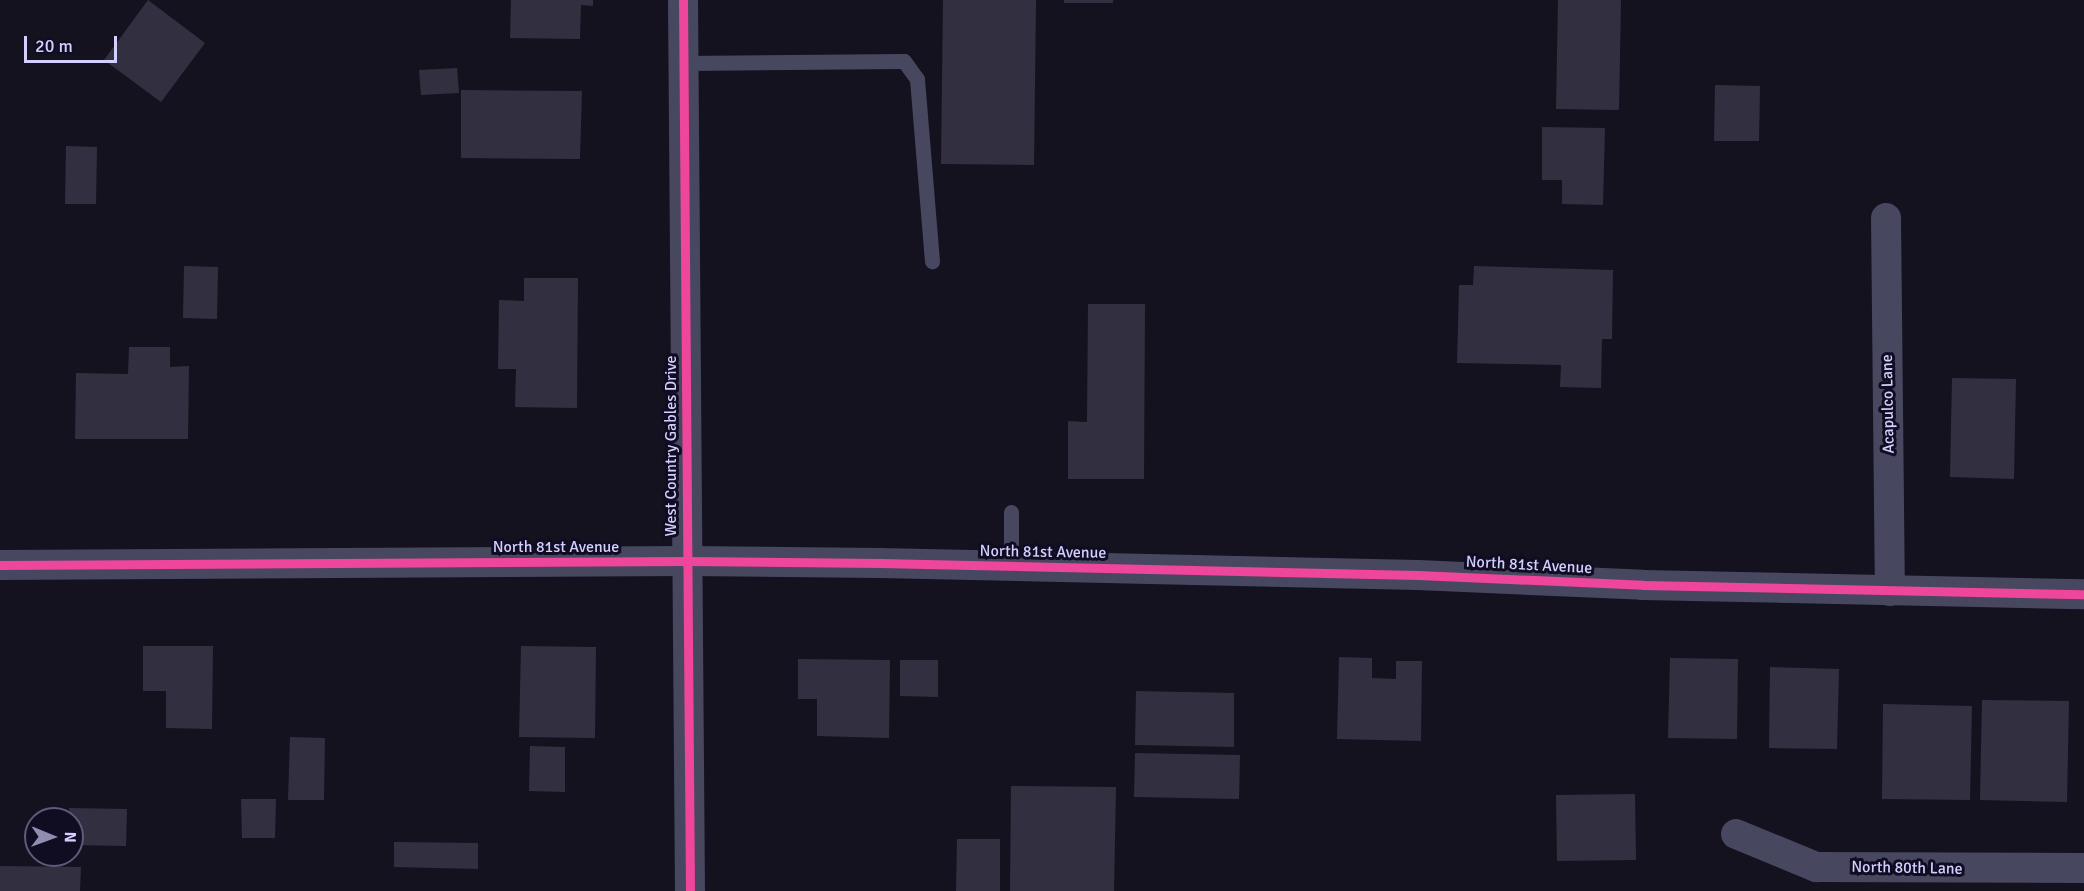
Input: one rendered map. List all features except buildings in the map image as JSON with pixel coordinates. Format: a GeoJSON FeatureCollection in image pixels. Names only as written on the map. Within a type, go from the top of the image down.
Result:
{"type":"FeatureCollection","features":[{"type":"Feature","properties":{"kind":"street","name":"West Country Gables Drive"},"geometry":{"type":"LineString","coordinates":[[683,0],[690,891]]}},
{"type":"Feature","properties":{"kind":"street","name":"Acapulco Lane"},"geometry":{"type":"LineString","coordinates":[[1886,218],[1890,591]]}},
{"type":"Feature","properties":{"kind":"street","name":"North 81st Avenue"},"geometry":{"type":"LineString","coordinates":[[0,566],[687,561],[1418,575],[1606,584],[2084,594]]}},
{"type":"Feature","properties":{"kind":"street","name":"North 80th Lane"},"geometry":{"type":"LineString","coordinates":[[1736,834],[1816,867],[1920,880],[2084,868]]}},
{"type":"Feature","properties":{"kind":"lane"},"geometry":{"type":"LineString","coordinates":[[684,63],[904,61],[917,79],[932,261]]}},
{"type":"Feature","properties":{"kind":"lane"},"geometry":{"type":"LineString","coordinates":[[1011,512],[1011,566]]}},
{"type":"Feature","properties":{"kind":"cycle path"},"geometry":{"type":"LineString","coordinates":[[683,0],[690,891]]}},
{"type":"Feature","properties":{"kind":"cycle path"},"geometry":{"type":"LineString","coordinates":[[0,565],[687,561],[880,563],[1418,575],[1643,585],[2084,594]]}}]}
